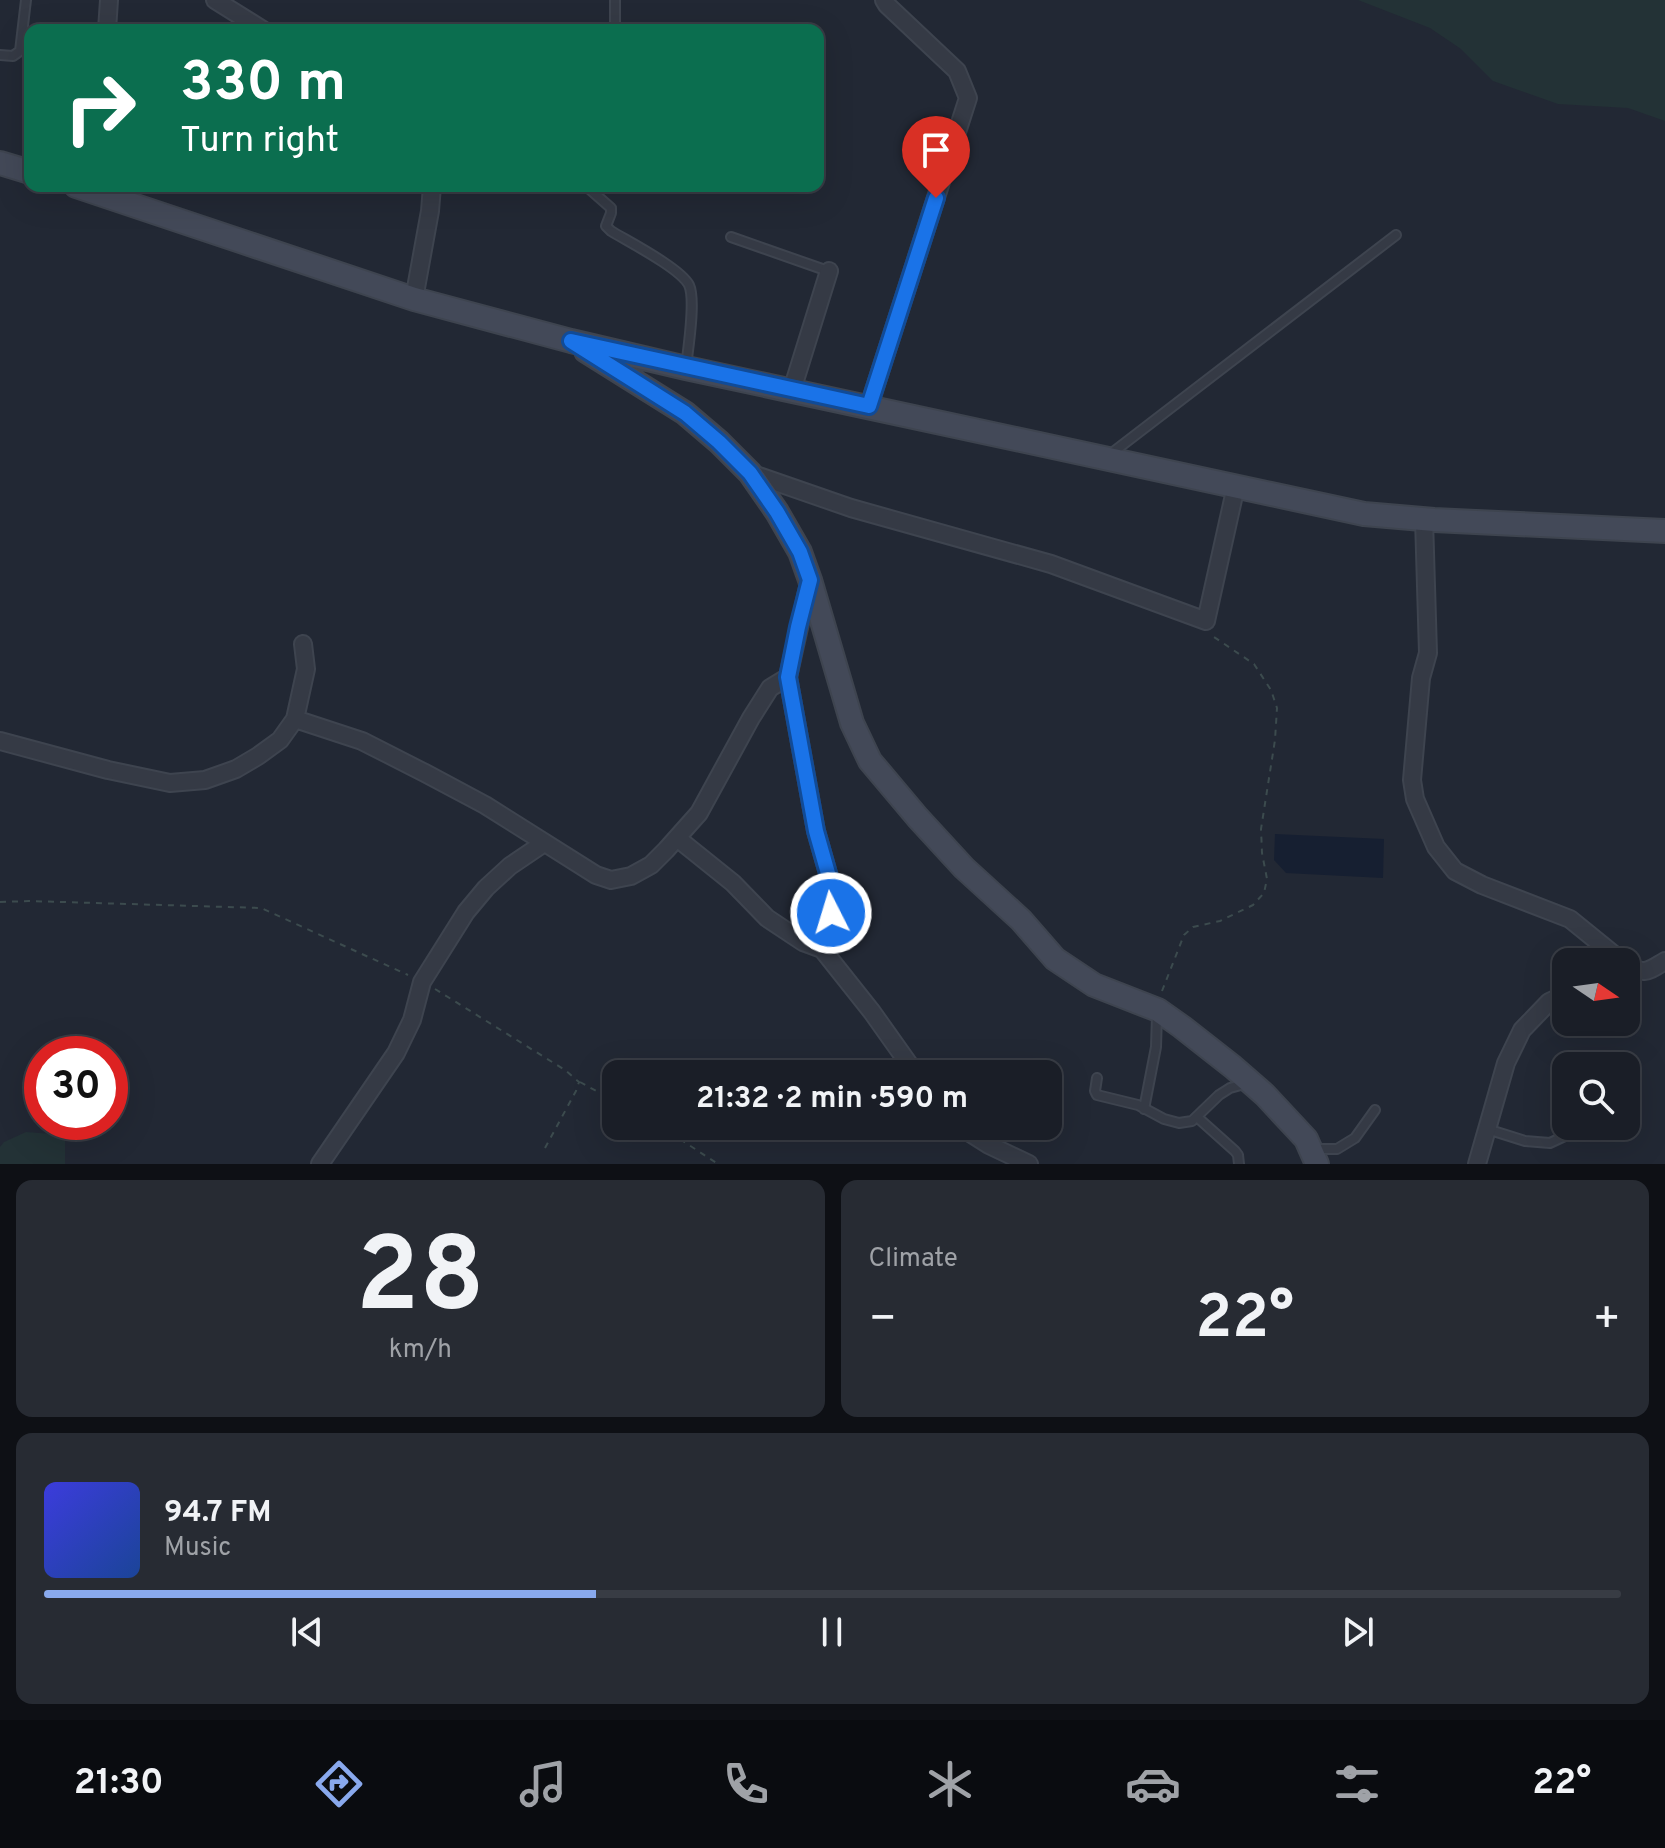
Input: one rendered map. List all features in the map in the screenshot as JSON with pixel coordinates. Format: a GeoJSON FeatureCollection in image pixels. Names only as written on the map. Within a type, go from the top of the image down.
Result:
{"type":"FeatureCollection","features":[{"type":"Feature","properties":{"kind":"main road"},"geometry":{"type":"LineString","coordinates":[[0,163],[24,170]]}},
{"type":"Feature","properties":{"kind":"main road"},"geometry":{"type":"LineString","coordinates":[[102,192],[414,299],[571,341],[1105,459],[1364,514],[1665,531]]}},
{"type":"Feature","properties":{"kind":"main road"},"geometry":{"type":"LineString","coordinates":[[571,341],[685,413],[750,473],[800,552],[852,723],[870,761],[964,868],[1021,920],[1055,959],[1094,985],[1158,1010],[1250,1082],[1306,1139],[1314,1156]]}},
{"type":"Feature","properties":{"kind":"street"},"geometry":{"type":"LineString","coordinates":[[107,24],[109,0]]}},
{"type":"Feature","properties":{"kind":"street"},"geometry":{"type":"LineString","coordinates":[[215,0],[253,24]]}},
{"type":"Feature","properties":{"kind":"street"},"geometry":{"type":"LineString","coordinates":[[869,406],[968,98],[957,71],[884,0]]}},
{"type":"Feature","properties":{"kind":"street"},"geometry":{"type":"LineString","coordinates":[[414,299],[432,192]]}},
{"type":"Feature","properties":{"kind":"street"},"geometry":{"type":"LineString","coordinates":[[792,390],[829,271]]}},
{"type":"Feature","properties":{"kind":"street"},"geometry":{"type":"LineString","coordinates":[[750,473],[851,508],[1051,564],[1206,621],[1236,486]]}},
{"type":"Feature","properties":{"kind":"street"},"geometry":{"type":"LineString","coordinates":[[1424,519],[1428,653],[1421,678],[1412,780],[1415,799],[1436,847],[1455,871],[1482,885],[1570,919],[1606,948]]}},
{"type":"Feature","properties":{"kind":"street"},"geometry":{"type":"LineString","coordinates":[[810,580],[788,677],[816,831],[833,891],[822,949]]}},
{"type":"Feature","properties":{"kind":"street"},"geometry":{"type":"LineString","coordinates":[[0,741],[170,783],[205,780],[236,769],[280,740],[295,719],[306,669],[303,644]]}},
{"type":"Feature","properties":{"kind":"street"},"geometry":{"type":"LineString","coordinates":[[295,719],[362,741],[485,805],[596,875],[611,880],[631,876],[651,865],[699,813],[770,688],[788,677]]}},
{"type":"Feature","properties":{"kind":"street"},"geometry":{"type":"LineString","coordinates":[[677,838],[733,883],[767,918],[803,942],[822,949],[906,1060]]}},
{"type":"Feature","properties":{"kind":"street"},"geometry":{"type":"LineString","coordinates":[[320,1164],[396,1053],[412,1020],[422,982],[466,912],[510,866],[544,843]]}},
{"type":"Feature","properties":{"kind":"street"},"geometry":{"type":"LineString","coordinates":[[1640,971],[1646,972],[1665,961]]}},
{"type":"Feature","properties":{"kind":"street"},"geometry":{"type":"LineString","coordinates":[[1479,1163],[1506,1063],[1522,1030],[1552,1001]]}},
{"type":"Feature","properties":{"kind":"street"},"geometry":{"type":"LineString","coordinates":[[981,1140],[1029,1164]]}},
{"type":"Feature","properties":{"kind":"lane"},"geometry":{"type":"LineString","coordinates":[[0,55],[13,56],[20,51],[26,0]]}},
{"type":"Feature","properties":{"kind":"lane"},"geometry":{"type":"LineString","coordinates":[[615,0],[615,24]]}},
{"type":"Feature","properties":{"kind":"lane"},"geometry":{"type":"LineString","coordinates":[[594,192],[611,208],[606,226],[611,231],[673,270],[689,285],[692,302],[686,368]]}},
{"type":"Feature","properties":{"kind":"lane"},"geometry":{"type":"LineString","coordinates":[[1105,459],[1396,235]]}},
{"type":"Feature","properties":{"kind":"lane"},"geometry":{"type":"LineString","coordinates":[[731,237],[829,271]]}},
{"type":"Feature","properties":{"kind":"lane"},"geometry":{"type":"LineString","coordinates":[[1144,1109],[1156,1047],[1158,1010]]}},
{"type":"Feature","properties":{"kind":"lane"},"geometry":{"type":"LineString","coordinates":[[1097,1078],[1097,1095],[1138,1105],[1179,1123],[1192,1121],[1230,1088],[1250,1082]]}},
{"type":"Feature","properties":{"kind":"lane"},"geometry":{"type":"LineString","coordinates":[[1314,1156],[1337,1149],[1355,1138],[1375,1110]]}},
{"type":"Feature","properties":{"kind":"lane"},"geometry":{"type":"LineString","coordinates":[[1197,1117],[1235,1151],[1239,1164]]}},
{"type":"Feature","properties":{"kind":"lane"},"geometry":{"type":"LineString","coordinates":[[1487,1129],[1525,1141],[1550,1143],[1556,1140]]}},
{"type":"Feature","properties":{"kind":"path"},"geometry":{"type":"LineString","coordinates":[[1158,1010],[1160,996],[1184,935],[1193,927],[1220,921],[1253,905],[1264,893],[1267,879],[1261,829],[1277,708],[1271,690],[1254,664],[1207,633],[1206,621]]}},
{"type":"Feature","properties":{"kind":"path"},"geometry":{"type":"LineString","coordinates":[[0,902],[261,908],[422,982],[602,1094]]}},
{"type":"Feature","properties":{"kind":"path"},"geometry":{"type":"LineString","coordinates":[[545,1148],[579,1082]]}},
{"type":"Feature","properties":{"kind":"path"},"geometry":{"type":"LineString","coordinates":[[681,1140],[718,1164]]}},
{"type":"Feature","properties":{"kind":"shaded area"},"geometry":{"type":"Polygon","coordinates":[[[1358,0],[1665,0],[1665,121],[1628,108],[1558,104],[1493,81],[1461,49],[1430,28],[1358,0]]]}},
{"type":"Feature","properties":{"kind":"shaded area"},"geometry":{"type":"Polygon","coordinates":[[[24,1133],[24,1140],[65,1140],[65,1164],[0,1164],[0,1147],[24,1133]]]}},
{"type":"Feature","properties":{"kind":"water"},"geometry":{"type":"Polygon","coordinates":[[[1275,834],[1384,839],[1383,878],[1286,873],[1274,860],[1275,834]]]}},
{"type":"Feature","properties":{"kind":"route"},"geometry":{"type":"LineString","coordinates":[[831,913],[833,891],[816,831],[788,677],[810,580],[800,552],[750,473],[719,442],[685,413],[571,341],[869,406],[936,198]]}}]}
